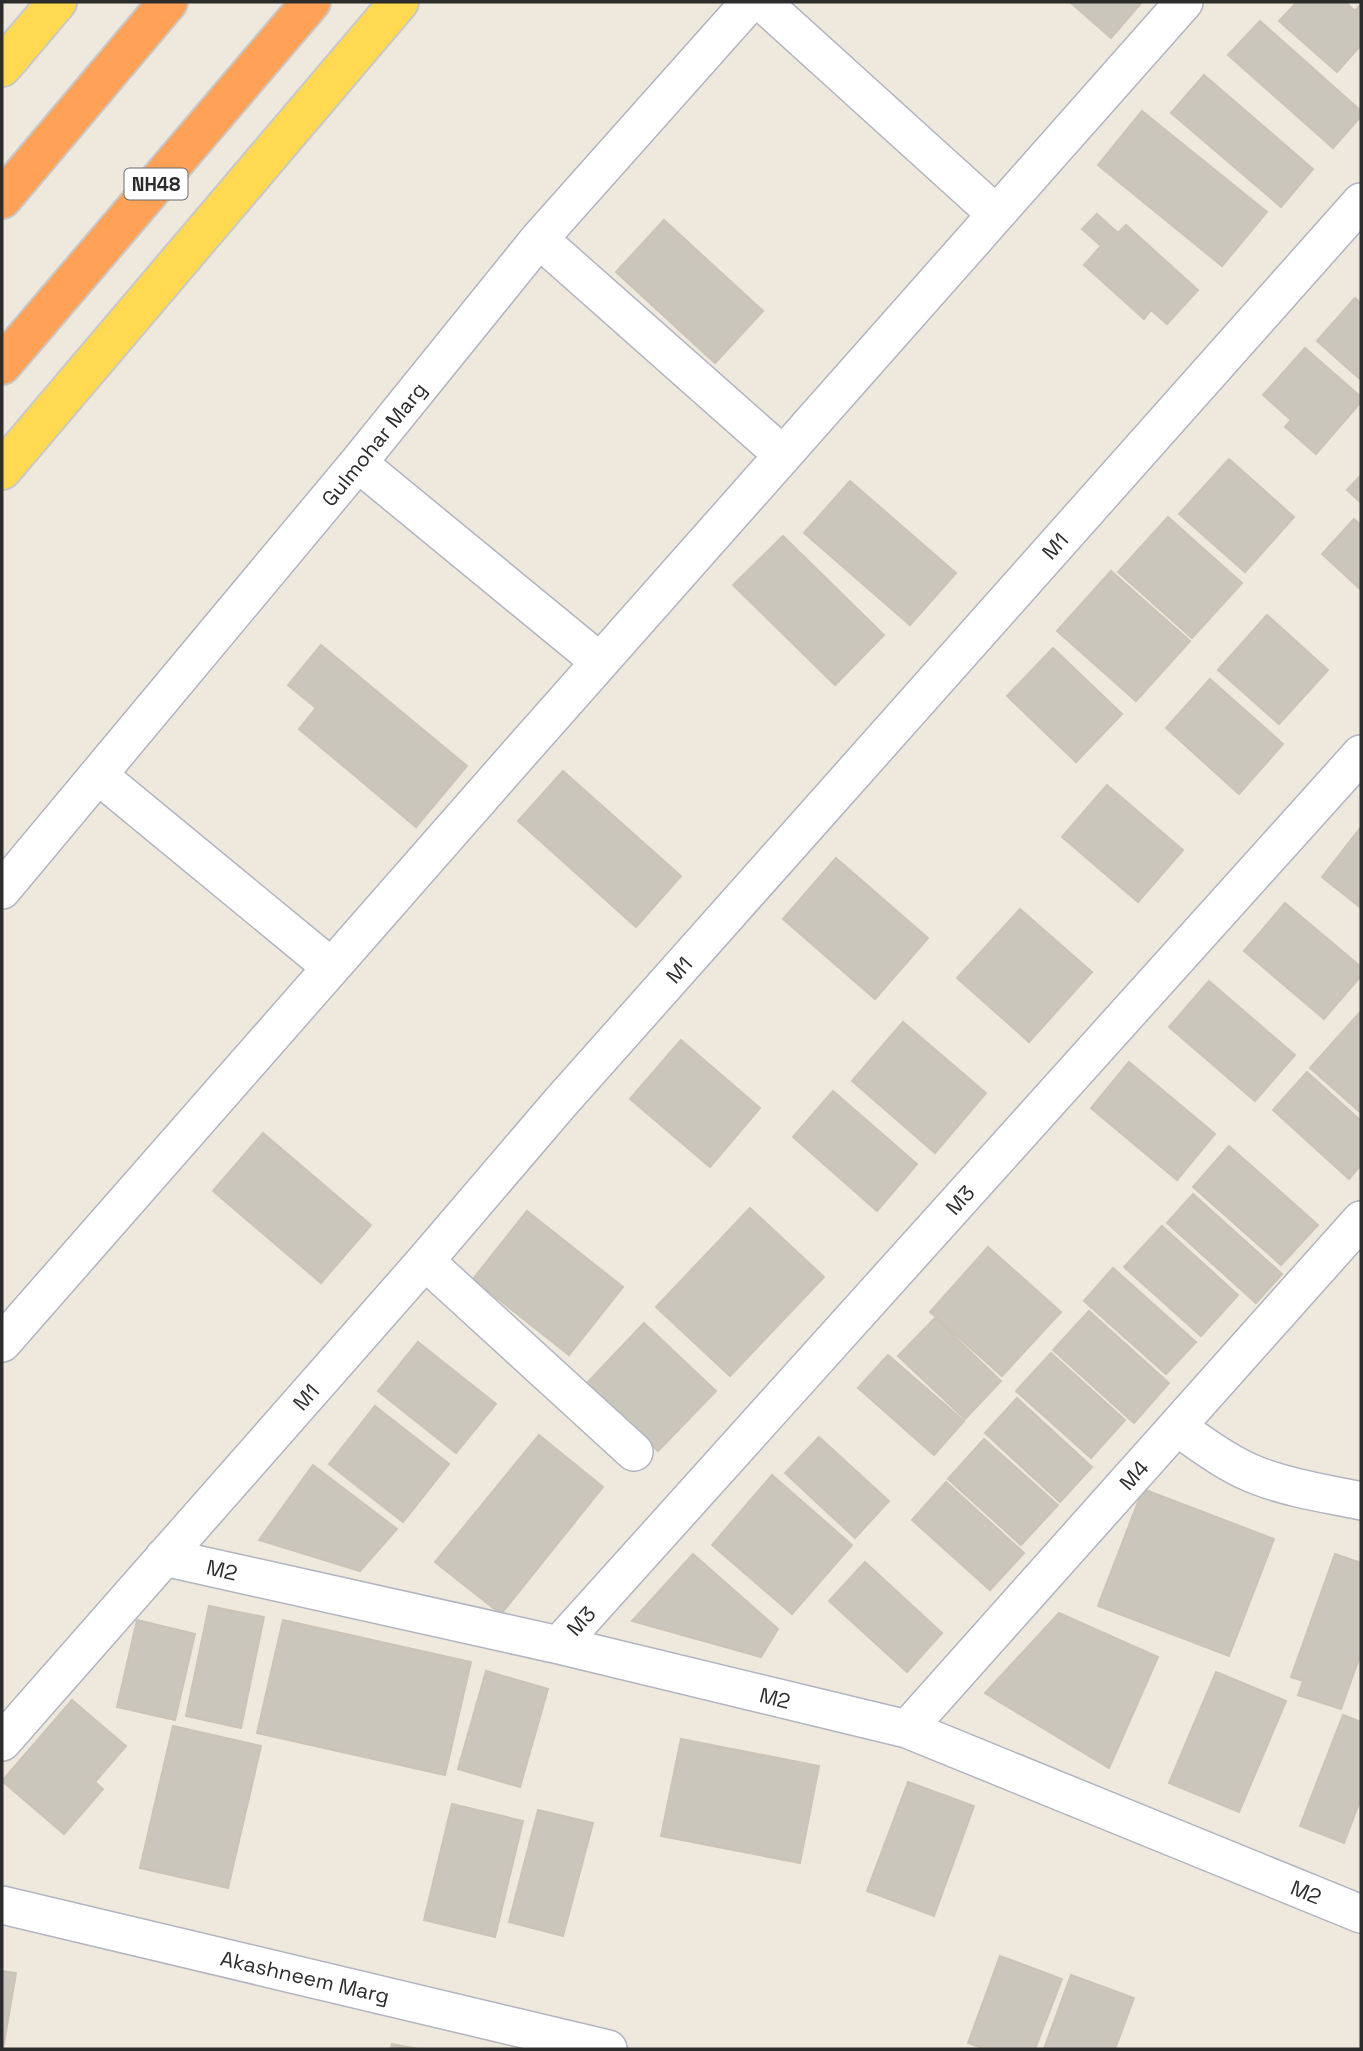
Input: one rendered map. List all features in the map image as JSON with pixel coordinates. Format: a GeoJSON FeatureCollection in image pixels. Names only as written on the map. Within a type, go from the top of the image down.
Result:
{"type":"FeatureCollection","features":[{"type":"Feature","properties":{"kind":"highway"},"geometry":{"type":"LineString","coordinates":[[2,199],[168,2]]}},
{"type":"Feature","properties":{"kind":"highway","name":"NH48"},"geometry":{"type":"LineString","coordinates":[[2,365],[311,2]]}},
{"type":"Feature","properties":{"kind":"main road"},"geometry":{"type":"LineString","coordinates":[[2,67],[57,2]]}},
{"type":"Feature","properties":{"kind":"main road"},"geometry":{"type":"LineString","coordinates":[[2,470],[399,2]]}},
{"type":"Feature","properties":{"kind":"street","name":"Gulmohar Marg"},"geometry":{"type":"LineString","coordinates":[[2,890],[358,463],[539,239],[750,2]]}},
{"type":"Feature","properties":{"kind":"street"},"geometry":{"type":"LineString","coordinates":[[762,2],[996,214]]}},
{"type":"Feature","properties":{"kind":"street"},"geometry":{"type":"LineString","coordinates":[[2,1343],[1184,2]]}},
{"type":"Feature","properties":{"kind":"street","name":"M1"},"geometry":{"type":"LineString","coordinates":[[2,1742],[425,1261],[560,1103],[1361,202]]}},
{"type":"Feature","properties":{"kind":"street"},"geometry":{"type":"LineString","coordinates":[[539,239],[783,455]]}},
{"type":"Feature","properties":{"kind":"street"},"geometry":{"type":"LineString","coordinates":[[358,463],[600,662]]}},
{"type":"Feature","properties":{"kind":"street","name":"M3"},"geometry":{"type":"LineString","coordinates":[[559,1646],[1361,754]]}},
{"type":"Feature","properties":{"kind":"street"},"geometry":{"type":"LineString","coordinates":[[98,775],[331,967]]}},
{"type":"Feature","properties":{"kind":"street","name":"M4"},"geometry":{"type":"LineString","coordinates":[[907,1729],[1361,1220]]}},
{"type":"Feature","properties":{"kind":"street"},"geometry":{"type":"LineString","coordinates":[[425,1261],[635,1452]]}},
{"type":"Feature","properties":{"kind":"street"},"geometry":{"type":"LineString","coordinates":[[1177,1427],[1214,1453],[1259,1477],[1361,1500]]}},
{"type":"Feature","properties":{"kind":"street","name":"M2"},"geometry":{"type":"LineString","coordinates":[[164,1558],[559,1646],[907,1729],[1361,1914]]}},
{"type":"Feature","properties":{"kind":"street","name":"Akashneem Marg"},"geometry":{"type":"LineString","coordinates":[[2,1905],[608,2049]]}},
{"type":"Feature","properties":{"kind":"building"},"geometry":{"type":"Polygon","coordinates":[[[1070,2],[1142,2],[1111,38],[1070,2]]]}},
{"type":"Feature","properties":{"kind":"building"},"geometry":{"type":"Polygon","coordinates":[[[1297,2],[1345,2],[1355,11],[1361,4],[1361,45],[1337,72],[1279,21],[1297,2]]]}},
{"type":"Feature","properties":{"kind":"building"},"geometry":{"type":"Polygon","coordinates":[[[1260,21],[1361,111],[1361,116],[1333,148],[1228,55],[1260,21]]]}},
{"type":"Feature","properties":{"kind":"building"},"geometry":{"type":"Polygon","coordinates":[[[1204,75],[1313,169],[1281,207],[1171,113],[1204,75]]]}},
{"type":"Feature","properties":{"kind":"building"},"geometry":{"type":"Polygon","coordinates":[[[1142,111],[1267,212],[1222,266],[1098,165],[1142,111]]]}},
{"type":"Feature","properties":{"kind":"building"},"geometry":{"type":"Polygon","coordinates":[[[1097,214],[1118,233],[1126,225],[1198,290],[1167,324],[1151,310],[1144,319],[1084,265],[1101,246],[1082,229],[1097,214]]]}},
{"type":"Feature","properties":{"kind":"building"},"geometry":{"type":"Polygon","coordinates":[[[664,220],[763,311],[715,363],[616,272],[664,220]]]}},
{"type":"Feature","properties":{"kind":"building"},"geometry":{"type":"Polygon","coordinates":[[[1355,298],[1361,303],[1361,380],[1317,341],[1355,298]]]}},
{"type":"Feature","properties":{"kind":"building"},"geometry":{"type":"Polygon","coordinates":[[[1305,348],[1361,397],[1361,402],[1316,454],[1285,427],[1291,420],[1263,395],[1305,348]]]}},
{"type":"Feature","properties":{"kind":"building"},"geometry":{"type":"Polygon","coordinates":[[[1229,459],[1294,517],[1245,572],[1179,514],[1229,459]]]}},
{"type":"Feature","properties":{"kind":"building"},"geometry":{"type":"Polygon","coordinates":[[[1361,475],[1361,503],[1347,490],[1361,475]]]}},
{"type":"Feature","properties":{"kind":"building"},"geometry":{"type":"Polygon","coordinates":[[[850,481],[956,573],[910,625],[804,533],[850,481]]]}},
{"type":"Feature","properties":{"kind":"building"},"geometry":{"type":"Polygon","coordinates":[[[1168,517],[1242,583],[1192,638],[1118,572],[1168,517]]]}},
{"type":"Feature","properties":{"kind":"building"},"geometry":{"type":"Polygon","coordinates":[[[1354,519],[1361,525],[1361,590],[1322,554],[1354,519]]]}},
{"type":"Feature","properties":{"kind":"building"},"geometry":{"type":"Polygon","coordinates":[[[783,536],[884,635],[835,685],[733,585],[783,536]]]}},
{"type":"Feature","properties":{"kind":"building"},"geometry":{"type":"Polygon","coordinates":[[[1111,571],[1190,641],[1136,701],[1057,631],[1111,571]]]}},
{"type":"Feature","properties":{"kind":"building"},"geometry":{"type":"Polygon","coordinates":[[[1267,615],[1328,670],[1279,724],[1218,670],[1267,615]]]}},
{"type":"Feature","properties":{"kind":"building"},"geometry":{"type":"Polygon","coordinates":[[[321,645],[467,766],[416,827],[299,729],[316,708],[288,685],[321,645]]]}},
{"type":"Feature","properties":{"kind":"building"},"geometry":{"type":"Polygon","coordinates":[[[1053,648],[1122,714],[1076,762],[1007,696],[1053,648]]]}},
{"type":"Feature","properties":{"kind":"building"},"geometry":{"type":"Polygon","coordinates":[[[1210,679],[1283,744],[1239,794],[1166,728],[1210,679]]]}},
{"type":"Feature","properties":{"kind":"building"},"geometry":{"type":"Polygon","coordinates":[[[563,771],[681,876],[636,927],[518,821],[563,771]]]}},
{"type":"Feature","properties":{"kind":"building"},"geometry":{"type":"Polygon","coordinates":[[[1107,785],[1183,850],[1138,902],[1062,837],[1107,785]]]}},
{"type":"Feature","properties":{"kind":"building"},"geometry":{"type":"Polygon","coordinates":[[[1361,827],[1361,908],[1322,877],[1361,827]]]}},
{"type":"Feature","properties":{"kind":"building"},"geometry":{"type":"Polygon","coordinates":[[[836,858],[928,938],[875,999],[783,919],[836,858]]]}},
{"type":"Feature","properties":{"kind":"building"},"geometry":{"type":"Polygon","coordinates":[[[1285,903],[1361,967],[1361,976],[1324,1019],[1244,951],[1285,903]]]}},
{"type":"Feature","properties":{"kind":"building"},"geometry":{"type":"Polygon","coordinates":[[[1020,909],[1092,972],[1029,1042],[957,978],[1020,909]]]}},
{"type":"Feature","properties":{"kind":"building"},"geometry":{"type":"Polygon","coordinates":[[[1209,981],[1295,1055],[1255,1101],[1169,1027],[1209,981]]]}},
{"type":"Feature","properties":{"kind":"building"},"geometry":{"type":"Polygon","coordinates":[[[1361,1011],[1361,1113],[1310,1068],[1361,1011]]]}},
{"type":"Feature","properties":{"kind":"building"},"geometry":{"type":"Polygon","coordinates":[[[903,1022],[986,1093],[935,1153],[852,1081],[903,1022]]]}},
{"type":"Feature","properties":{"kind":"building"},"geometry":{"type":"Polygon","coordinates":[[[681,1040],[760,1108],[710,1167],[630,1099],[681,1040]]]}},
{"type":"Feature","properties":{"kind":"building"},"geometry":{"type":"Polygon","coordinates":[[[1129,1062],[1215,1134],[1177,1180],[1091,1108],[1129,1062]]]}},
{"type":"Feature","properties":{"kind":"building"},"geometry":{"type":"Polygon","coordinates":[[[1307,1072],[1361,1121],[1361,1165],[1349,1179],[1273,1110],[1307,1072]]]}},
{"type":"Feature","properties":{"kind":"building"},"geometry":{"type":"Polygon","coordinates":[[[833,1091],[917,1164],[877,1211],[793,1137],[833,1091]]]}},
{"type":"Feature","properties":{"kind":"building"},"geometry":{"type":"Polygon","coordinates":[[[263,1133],[371,1225],[321,1283],[213,1191],[263,1133]]]}},
{"type":"Feature","properties":{"kind":"building"},"geometry":{"type":"Polygon","coordinates":[[[1229,1146],[1318,1225],[1281,1265],[1193,1187],[1229,1146]]]}},
{"type":"Feature","properties":{"kind":"building"},"geometry":{"type":"Polygon","coordinates":[[[1193,1194],[1282,1274],[1256,1303],[1167,1223],[1193,1194]]]}},
{"type":"Feature","properties":{"kind":"building"},"geometry":{"type":"Polygon","coordinates":[[[750,1208],[824,1277],[730,1376],[656,1307],[750,1208]]]}},
{"type":"Feature","properties":{"kind":"building"},"geometry":{"type":"Polygon","coordinates":[[[527,1211],[623,1287],[569,1355],[473,1279],[527,1211]]]}},
{"type":"Feature","properties":{"kind":"building"},"geometry":{"type":"Polygon","coordinates":[[[1162,1226],[1238,1295],[1201,1336],[1124,1267],[1162,1226]]]}},
{"type":"Feature","properties":{"kind":"building"},"geometry":{"type":"Polygon","coordinates":[[[988,1247],[1061,1312],[1002,1376],[930,1312],[988,1247]]]}},
{"type":"Feature","properties":{"kind":"building"},"geometry":{"type":"Polygon","coordinates":[[[1113,1268],[1196,1342],[1166,1374],[1084,1301],[1113,1268]]]}},
{"type":"Feature","properties":{"kind":"building"},"geometry":{"type":"Polygon","coordinates":[[[1089,1311],[1169,1383],[1134,1423],[1053,1350],[1089,1311]]]}},
{"type":"Feature","properties":{"kind":"building"},"geometry":{"type":"Polygon","coordinates":[[[935,1318],[1001,1381],[965,1419],[898,1356],[935,1318]]]}},
{"type":"Feature","properties":{"kind":"building"},"geometry":{"type":"Polygon","coordinates":[[[644,1323],[716,1391],[658,1451],[587,1383],[644,1323]]]}},
{"type":"Feature","properties":{"kind":"building"},"geometry":{"type":"Polygon","coordinates":[[[418,1342],[496,1404],[456,1453],[378,1391],[418,1342]]]}},
{"type":"Feature","properties":{"kind":"building"},"geometry":{"type":"Polygon","coordinates":[[[1051,1353],[1125,1420],[1091,1458],[1016,1391],[1051,1353]]]}},
{"type":"Feature","properties":{"kind":"building"},"geometry":{"type":"Polygon","coordinates":[[[888,1355],[964,1421],[934,1455],[858,1388],[888,1355]]]}},
{"type":"Feature","properties":{"kind":"building"},"geometry":{"type":"Polygon","coordinates":[[[1017,1398],[1092,1467],[1060,1502],[985,1433],[1017,1398]]]}},
{"type":"Feature","properties":{"kind":"building"},"geometry":{"type":"Polygon","coordinates":[[[375,1406],[449,1464],[403,1522],[329,1464],[375,1406]]]}},
{"type":"Feature","properties":{"kind":"building"},"geometry":{"type":"Polygon","coordinates":[[[539,1435],[603,1487],[501,1614],[435,1562],[539,1435]]]}},
{"type":"Feature","properties":{"kind":"building"},"geometry":{"type":"Polygon","coordinates":[[[819,1437],[889,1501],[855,1538],[785,1473],[819,1437]]]}},
{"type":"Feature","properties":{"kind":"building"},"geometry":{"type":"Polygon","coordinates":[[[984,1439],[1058,1505],[1021,1545],[948,1479],[984,1439]]]}},
{"type":"Feature","properties":{"kind":"building"},"geometry":{"type":"Polygon","coordinates":[[[313,1465],[397,1529],[360,1571],[259,1540],[313,1465]]]}},
{"type":"Feature","properties":{"kind":"building"},"geometry":{"type":"Polygon","coordinates":[[[772,1475],[852,1545],[792,1614],[712,1545],[772,1475]]]}},
{"type":"Feature","properties":{"kind":"building"},"geometry":{"type":"Polygon","coordinates":[[[946,1482],[1024,1553],[990,1590],[912,1520],[946,1482]]]}},
{"type":"Feature","properties":{"kind":"building"},"geometry":{"type":"Polygon","coordinates":[[[1143,1489],[1274,1539],[1229,1656],[1098,1606],[1143,1489]]]}},
{"type":"Feature","properties":{"kind":"building"},"geometry":{"type":"Polygon","coordinates":[[[693,1554],[778,1629],[761,1657],[632,1621],[693,1554]]]}},
{"type":"Feature","properties":{"kind":"building"},"geometry":{"type":"Polygon","coordinates":[[[1335,1554],[1361,1563],[1361,1653],[1341,1709],[1298,1695],[1303,1681],[1291,1677],[1335,1554]]]}},
{"type":"Feature","properties":{"kind":"building"},"geometry":{"type":"Polygon","coordinates":[[[865,1562],[942,1633],[907,1672],[829,1601],[865,1562]]]}},
{"type":"Feature","properties":{"kind":"building"},"geometry":{"type":"Polygon","coordinates":[[[209,1606],[264,1617],[241,1728],[186,1716],[209,1606]]]}},
{"type":"Feature","properties":{"kind":"building"},"geometry":{"type":"Polygon","coordinates":[[[1059,1613],[1158,1657],[1109,1768],[985,1693],[1059,1613]]]}},
{"type":"Feature","properties":{"kind":"building"},"geometry":{"type":"Polygon","coordinates":[[[137,1620],[195,1634],[175,1720],[117,1707],[137,1620]]]}},
{"type":"Feature","properties":{"kind":"building"},"geometry":{"type":"Polygon","coordinates":[[[283,1620],[471,1662],[445,1775],[257,1733],[283,1620]]]}},
{"type":"Feature","properties":{"kind":"building"},"geometry":{"type":"Polygon","coordinates":[[[486,1671],[548,1689],[520,1787],[458,1769],[486,1671]]]}},
{"type":"Feature","properties":{"kind":"building"},"geometry":{"type":"Polygon","coordinates":[[[1216,1672],[1286,1701],[1239,1812],[1169,1783],[1216,1672]]]}},
{"type":"Feature","properties":{"kind":"building"},"geometry":{"type":"Polygon","coordinates":[[[72,1700],[126,1746],[95,1782],[103,1789],[64,1834],[2,1781],[72,1700]]]}},
{"type":"Feature","properties":{"kind":"building"},"geometry":{"type":"Polygon","coordinates":[[[1343,1715],[1361,1722],[1361,1798],[1344,1843],[1300,1826],[1343,1715]]]}},
{"type":"Feature","properties":{"kind":"building"},"geometry":{"type":"Polygon","coordinates":[[[173,1726],[261,1746],[228,1888],[140,1868],[173,1726]]]}},
{"type":"Feature","properties":{"kind":"building"},"geometry":{"type":"Polygon","coordinates":[[[681,1739],[819,1766],[800,1863],[661,1836],[681,1739]]]}},
{"type":"Feature","properties":{"kind":"building"},"geometry":{"type":"Polygon","coordinates":[[[908,1782],[974,1806],[934,1916],[867,1891],[908,1782]]]}},
{"type":"Feature","properties":{"kind":"building"},"geometry":{"type":"Polygon","coordinates":[[[452,1804],[523,1821],[495,1937],[424,1920],[452,1804]]]}},
{"type":"Feature","properties":{"kind":"building"},"geometry":{"type":"Polygon","coordinates":[[[538,1810],[593,1823],[563,1936],[509,1922],[538,1810]]]}},
{"type":"Feature","properties":{"kind":"building"},"geometry":{"type":"Polygon","coordinates":[[[1000,1956],[1062,1979],[1035,2049],[985,2049],[968,2043],[1000,1956]]]}},
{"type":"Feature","properties":{"kind":"building"},"geometry":{"type":"Polygon","coordinates":[[[2,1971],[16,1973],[3,2049],[2,2049],[2,1971]]]}},
{"type":"Feature","properties":{"kind":"building"},"geometry":{"type":"Polygon","coordinates":[[[1071,1975],[1134,1998],[1115,2049],[1044,2049],[1071,1975]]]}},
{"type":"Feature","properties":{"kind":"building"},"geometry":{"type":"Polygon","coordinates":[[[392,2044],[418,2049],[391,2049],[392,2044]]]}}]}
